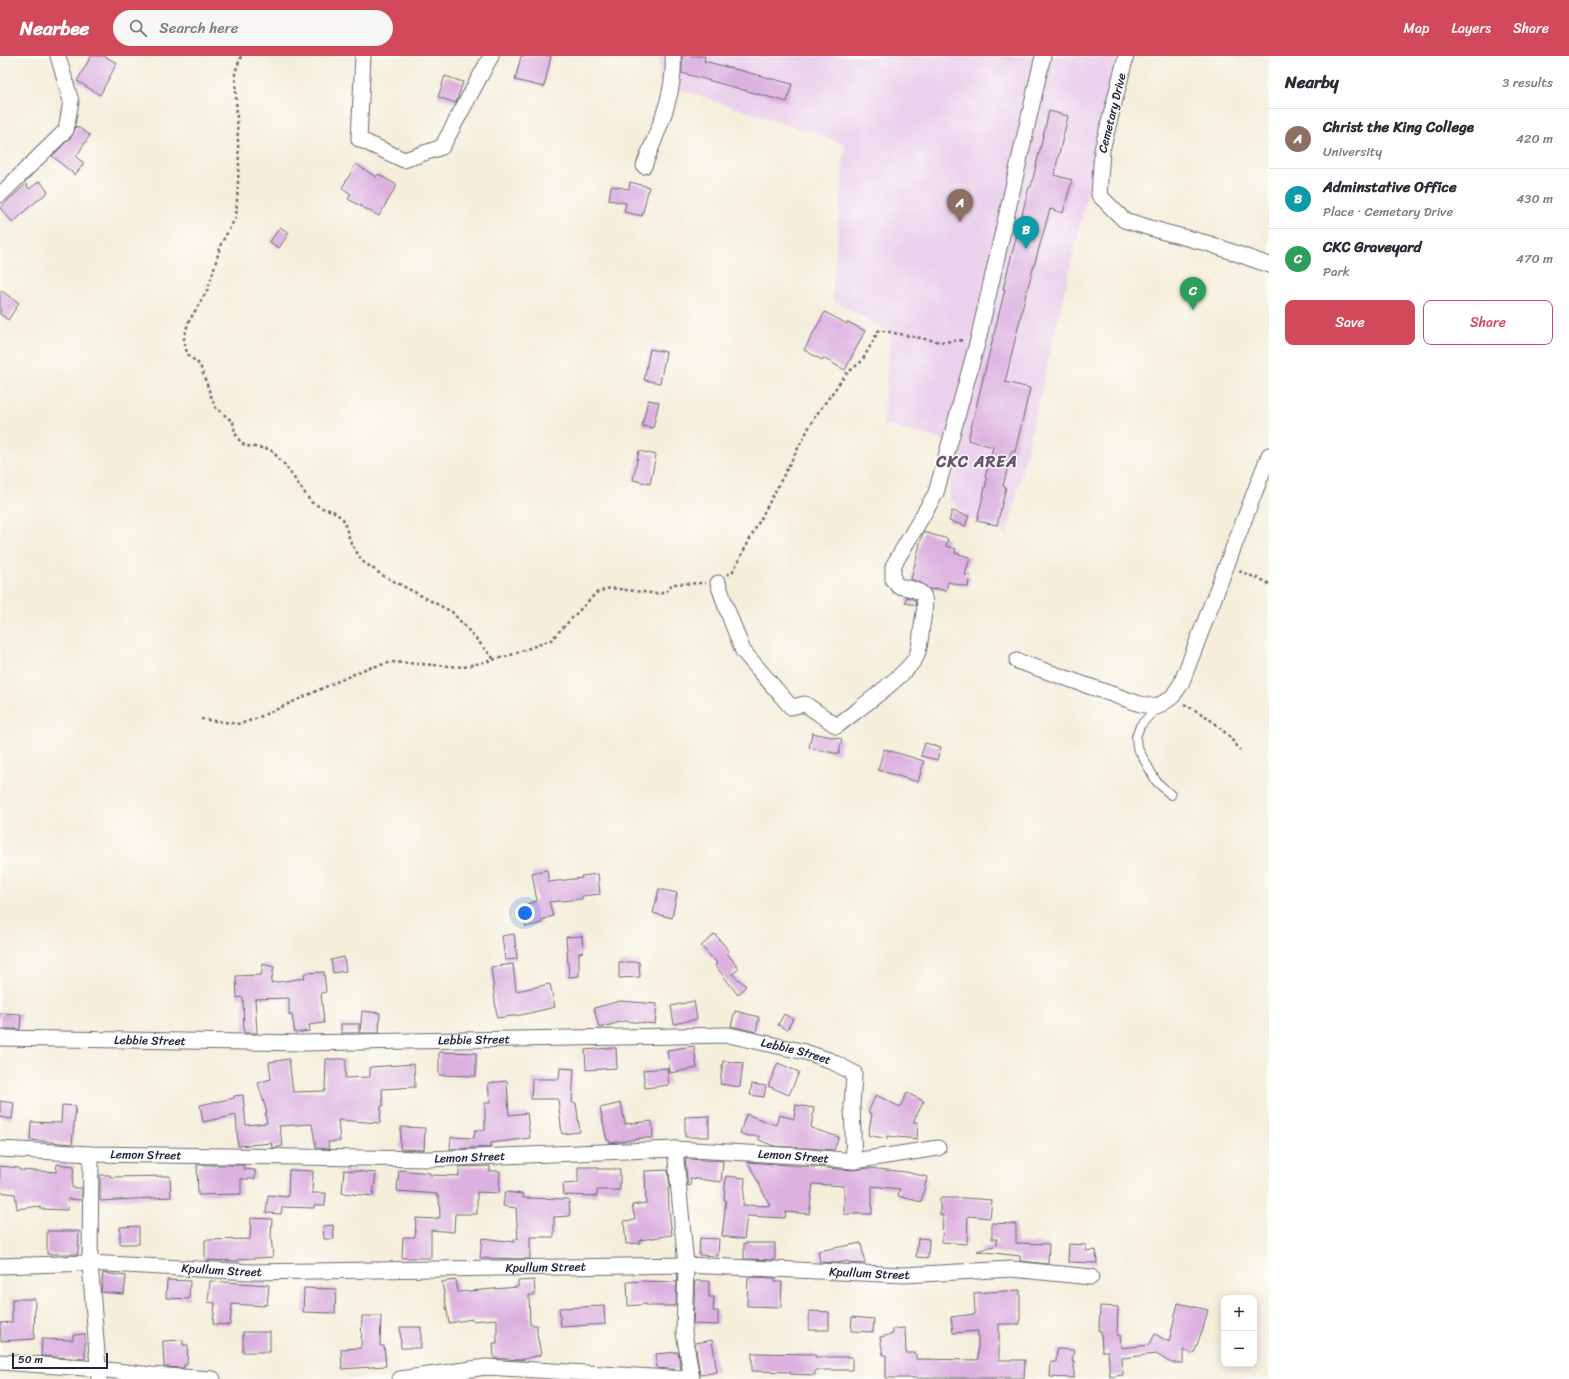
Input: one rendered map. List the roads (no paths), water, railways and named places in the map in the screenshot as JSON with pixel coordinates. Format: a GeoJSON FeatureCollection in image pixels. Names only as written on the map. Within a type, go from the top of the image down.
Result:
{"type":"FeatureCollection","features":[{"type":"Feature","properties":{"kind":"street"},"geometry":{"type":"LineString","coordinates":[[0,195],[66,130],[71,101],[58,56]]}},
{"type":"Feature","properties":{"kind":"street"},"geometry":{"type":"LineString","coordinates":[[363,56],[359,140],[404,160],[442,147],[491,56]]}},
{"type":"Feature","properties":{"kind":"street"},"geometry":{"type":"LineString","coordinates":[[644,166],[667,104],[674,70],[673,56]]}},
{"type":"Feature","properties":{"kind":"street"},"geometry":{"type":"LineString","coordinates":[[718,583],[743,651],[791,706],[804,704],[837,726],[894,680],[917,656],[925,604],[923,595],[918,590],[898,586],[893,580],[893,566],[936,493],[978,340],[1043,56]]}},
{"type":"Feature","properties":{"kind":"street","name":"Cemetary Drive"},"geometry":{"type":"LineString","coordinates":[[1126,56],[1102,150],[1099,195],[1124,220],[1210,244],[1269,265]]}},
{"type":"Feature","properties":{"kind":"street"},"geometry":{"type":"LineString","coordinates":[[1017,661],[1140,704],[1157,707],[1172,697],[1182,684],[1269,455]]}},
{"type":"Feature","properties":{"kind":"street","name":"Lebbie Street"},"geometry":{"type":"LineString","coordinates":[[0,1038],[303,1043],[729,1035],[805,1052],[829,1060],[854,1073],[852,1106],[854,1161]]}},
{"type":"Feature","properties":{"kind":"street","name":"Lemon Street"},"geometry":{"type":"LineString","coordinates":[[0,1149],[91,1154],[428,1159],[675,1149],[799,1156],[854,1161],[938,1148]]}},
{"type":"Feature","properties":{"kind":"street"},"geometry":{"type":"LineString","coordinates":[[675,1149],[686,1265],[684,1333],[692,1379]]}},
{"type":"Feature","properties":{"kind":"street"},"geometry":{"type":"LineString","coordinates":[[91,1154],[90,1263],[99,1374]]}},
{"type":"Feature","properties":{"kind":"street","name":"Kpullum Street"},"geometry":{"type":"LineString","coordinates":[[0,1266],[90,1263],[251,1272],[686,1265],[904,1275],[1012,1269],[1092,1277]]}},
{"type":"Feature","properties":{"kind":"street"},"geometry":{"type":"LineString","coordinates":[[0,1362],[99,1374],[151,1375],[213,1379]]}},
{"type":"Feature","properties":{"kind":"street"},"geometry":{"type":"LineString","coordinates":[[400,1379],[486,1367],[686,1379]]}},
{"type":"Feature","properties":{"kind":"lane"},"geometry":{"type":"LineString","coordinates":[[1157,707],[1140,726],[1136,737],[1137,747],[1156,781],[1171,795]]}},
{"type":"Feature","properties":{"kind":"place","name":"Christ the King College"},"geometry":{"type":"Point","coordinates":[960,222]}},
{"type":"Feature","properties":{"kind":"place","name":"Adminstative Office"},"geometry":{"type":"Point","coordinates":[1026,249]}},
{"type":"Feature","properties":{"kind":"place","name":"CKC Graveyard"},"geometry":{"type":"Point","coordinates":[1193,310]}},
{"type":"Feature","properties":{"kind":"district","name":"CKC AREA"},"geometry":{"type":"Point","coordinates":[977,461]}}]}
